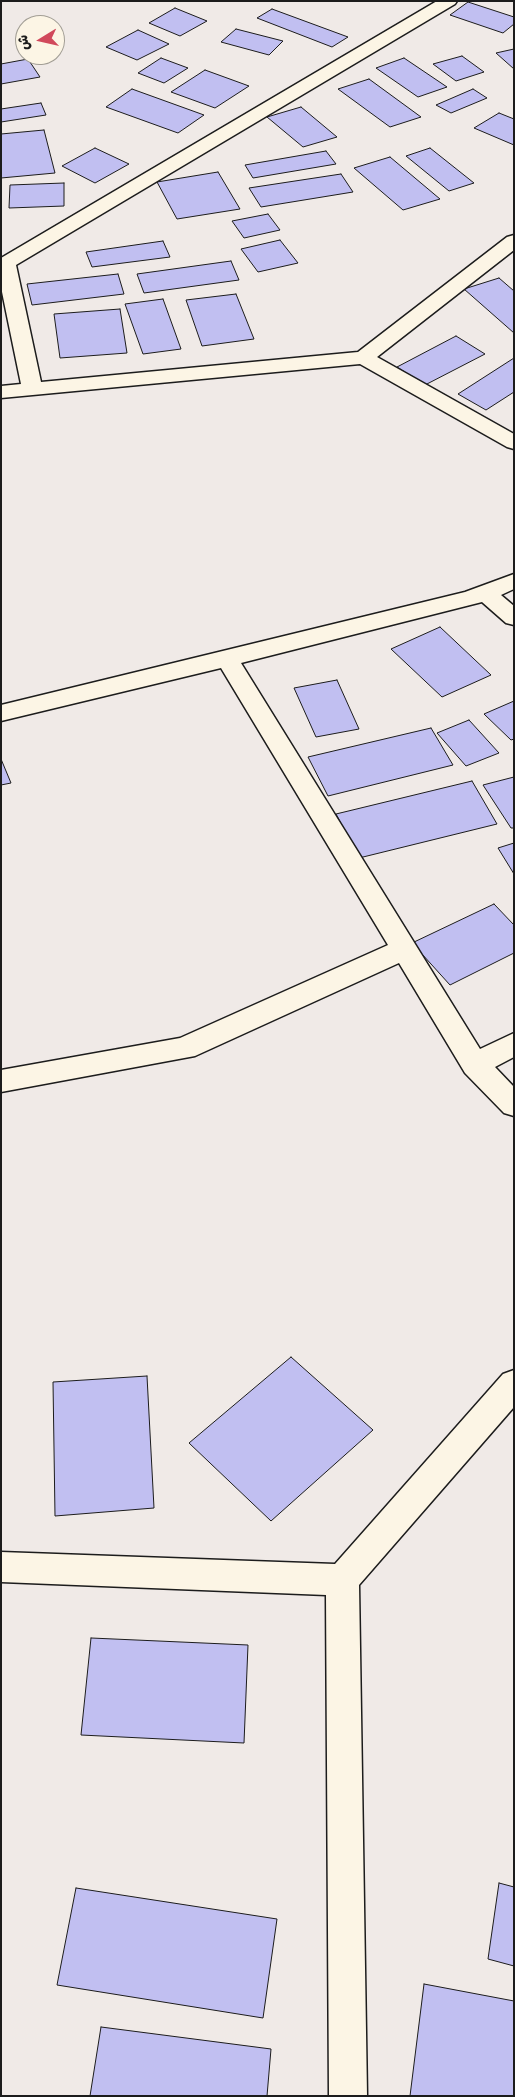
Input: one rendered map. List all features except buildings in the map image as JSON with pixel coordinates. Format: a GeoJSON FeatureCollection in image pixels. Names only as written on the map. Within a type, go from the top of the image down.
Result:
{"type":"FeatureCollection","features":[{"type":"Feature","properties":{"kind":"street"},"geometry":{"type":"LineString","coordinates":[[6,263],[449,1]]}},
{"type":"Feature","properties":{"kind":"street"},"geometry":{"type":"LineString","coordinates":[[1,392],[363,358],[514,241]]}},
{"type":"Feature","properties":{"kind":"street"},"geometry":{"type":"LineString","coordinates":[[1,243],[32,389]]}},
{"type":"Feature","properties":{"kind":"street"},"geometry":{"type":"LineString","coordinates":[[363,358],[514,443]]}},
{"type":"Feature","properties":{"kind":"street"},"geometry":{"type":"LineString","coordinates":[[1,713],[228,660],[472,598],[514,581]]}},
{"type":"Feature","properties":{"kind":"street"},"geometry":{"type":"LineString","coordinates":[[485,593],[514,618]]}},
{"type":"Feature","properties":{"kind":"street"},"geometry":{"type":"LineString","coordinates":[[228,660],[475,1065],[514,1105]]}},
{"type":"Feature","properties":{"kind":"street"},"geometry":{"type":"LineString","coordinates":[[1,1081],[185,1048],[404,949]]}},
{"type":"Feature","properties":{"kind":"street"},"geometry":{"type":"LineString","coordinates":[[475,1065],[514,1044]]}},
{"type":"Feature","properties":{"kind":"street"},"geometry":{"type":"LineString","coordinates":[[348,2096],[342,1580],[514,1384]]}},
{"type":"Feature","properties":{"kind":"street"},"geometry":{"type":"LineString","coordinates":[[1,1567],[342,1580]]}}]}
